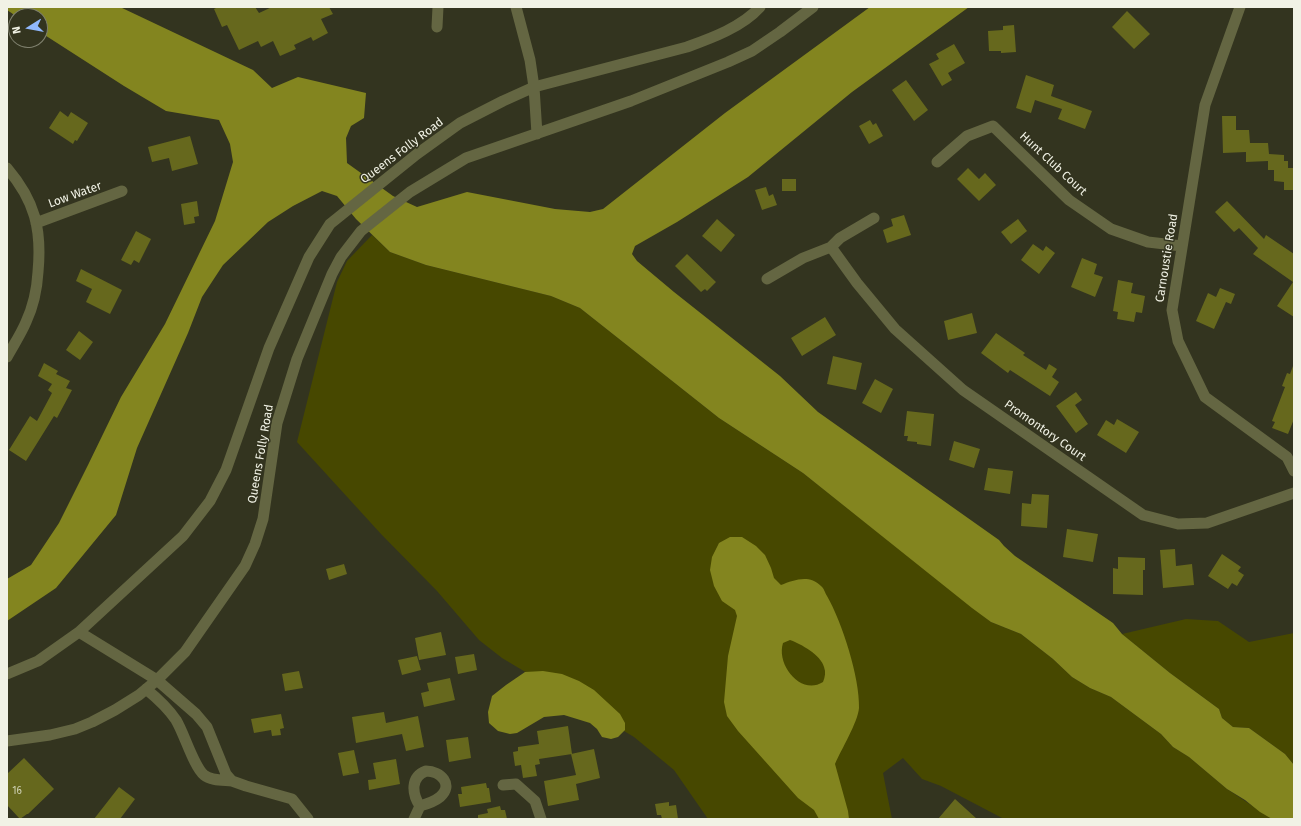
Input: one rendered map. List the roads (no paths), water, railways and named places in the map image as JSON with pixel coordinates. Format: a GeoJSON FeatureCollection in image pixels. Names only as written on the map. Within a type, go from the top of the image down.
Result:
{"type":"FeatureCollection","features":[{"type":"Feature","properties":{"kind":"street"},"geometry":{"type":"LineString","coordinates":[[437,27],[438,7]]}},
{"type":"Feature","properties":{"kind":"street"},"geometry":{"type":"LineString","coordinates":[[516,7],[530,60],[534,87],[537,134]]}},
{"type":"Feature","properties":{"kind":"street","name":"Queens Folly Road"},"geometry":{"type":"LineString","coordinates":[[7,674],[38,661],[79,632],[183,536],[210,501],[226,470],[269,348],[309,257],[330,224],[342,213],[417,154],[460,123],[534,87],[687,47],[710,39],[737,25],[755,13],[760,7]]}},
{"type":"Feature","properties":{"kind":"street","name":"Queens Folly Road"},"geometry":{"type":"LineString","coordinates":[[7,742],[75,729],[115,710],[146,689],[185,652],[245,566],[255,544],[263,519],[277,423],[297,359],[332,274],[341,257],[361,231],[410,192],[466,158],[631,101],[728,62],[752,51],[813,7]]}},
{"type":"Feature","properties":{"kind":"street","name":"Carnoustie Road"},"geometry":{"type":"LineString","coordinates":[[1240,7],[1205,104],[1172,310],[1178,341],[1205,397],[1287,457],[1294,471]]}},
{"type":"Feature","properties":{"kind":"street","name":"Hunt Club Court"},"geometry":{"type":"LineString","coordinates":[[937,162],[967,136],[993,126],[1069,200],[1111,229],[1148,242],[1182,246]]}},
{"type":"Feature","properties":{"kind":"street"},"geometry":{"type":"LineString","coordinates":[[7,168],[19,182],[27,197],[36,222],[40,256],[35,295],[26,322],[7,357]]}},
{"type":"Feature","properties":{"kind":"street","name":"Low Water"},"geometry":{"type":"LineString","coordinates":[[36,222],[122,191]]}},
{"type":"Feature","properties":{"kind":"street"},"geometry":{"type":"LineString","coordinates":[[767,279],[803,258],[831,247],[840,238],[874,218]]}},
{"type":"Feature","properties":{"kind":"street","name":"Promontory Court"},"geometry":{"type":"LineString","coordinates":[[831,247],[857,283],[895,329],[963,390],[1143,515],[1178,524],[1207,523],[1294,493]]}},
{"type":"Feature","properties":{"kind":"street"},"geometry":{"type":"LineString","coordinates":[[79,632],[157,680],[196,714],[206,727],[226,774],[232,781]]}},
{"type":"Feature","properties":{"kind":"street"},"geometry":{"type":"LineString","coordinates":[[146,689],[166,706],[176,721],[197,766],[204,776],[232,781],[292,799],[308,819]]}},
{"type":"Feature","properties":{"kind":"street"},"geometry":{"type":"LineString","coordinates":[[502,785],[516,784],[535,801],[541,819]]}},
{"type":"Feature","properties":{"kind":"street"},"geometry":{"type":"LineString","coordinates":[[414,819],[420,806]]}}]}
